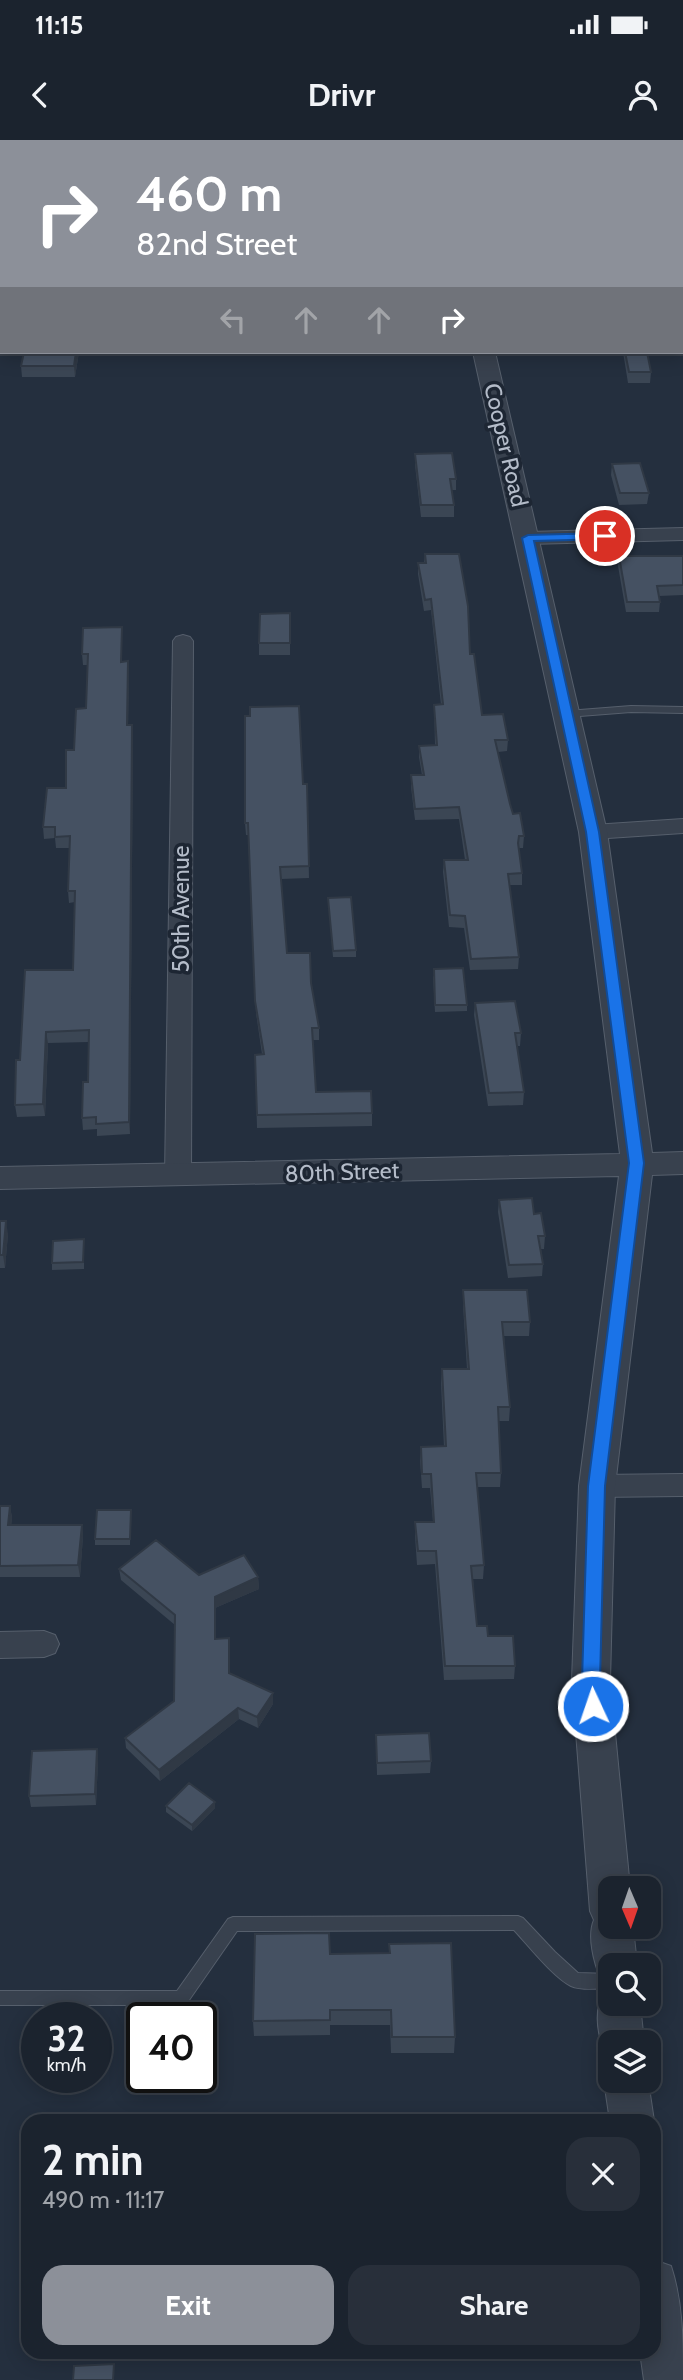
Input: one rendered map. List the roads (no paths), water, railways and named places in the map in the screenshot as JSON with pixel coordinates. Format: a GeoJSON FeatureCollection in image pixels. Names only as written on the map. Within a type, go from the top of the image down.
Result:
{"type":"FeatureCollection","features":[{"type":"Feature","properties":{"kind":"street","name":"Cooper Road"},"geometry":{"type":"LineString","coordinates":[[484,354],[593,832],[637,1163],[597,1486],[591,1681],[608,1876]]}},
{"type":"Feature","properties":{"kind":"street"},"geometry":{"type":"LineString","coordinates":[[528,538],[683,534]]}},
{"type":"Feature","properties":{"kind":"street","name":"50th Avenue"},"geometry":{"type":"LineString","coordinates":[[178,1176],[183,641]]}},
{"type":"Feature","properties":{"kind":"street"},"geometry":{"type":"LineString","coordinates":[[593,832],[683,826]]}},
{"type":"Feature","properties":{"kind":"street","name":"80th Street"},"geometry":{"type":"LineString","coordinates":[[0,1178],[683,1163]]}},
{"type":"Feature","properties":{"kind":"street"},"geometry":{"type":"LineString","coordinates":[[597,1486],[683,1485]]}},
{"type":"Feature","properties":{"kind":"street"},"geometry":{"type":"LineString","coordinates":[[0,1645],[44,1644]]}},
{"type":"Feature","properties":{"kind":"street"},"geometry":{"type":"LineString","coordinates":[[628,2093],[631,2114]]}},
{"type":"Feature","properties":{"kind":"street"},"geometry":{"type":"LineString","coordinates":[[661,2332],[668,2380]]}},
{"type":"Feature","properties":{"kind":"lane"},"geometry":{"type":"LineString","coordinates":[[567,714],[631,709],[683,710]]}},
{"type":"Feature","properties":{"kind":"lane"},"geometry":{"type":"LineString","coordinates":[[0,1998],[181,1998],[233,1924],[518,1923],[549,1957],[575,1980],[598,1981]]}}]}
